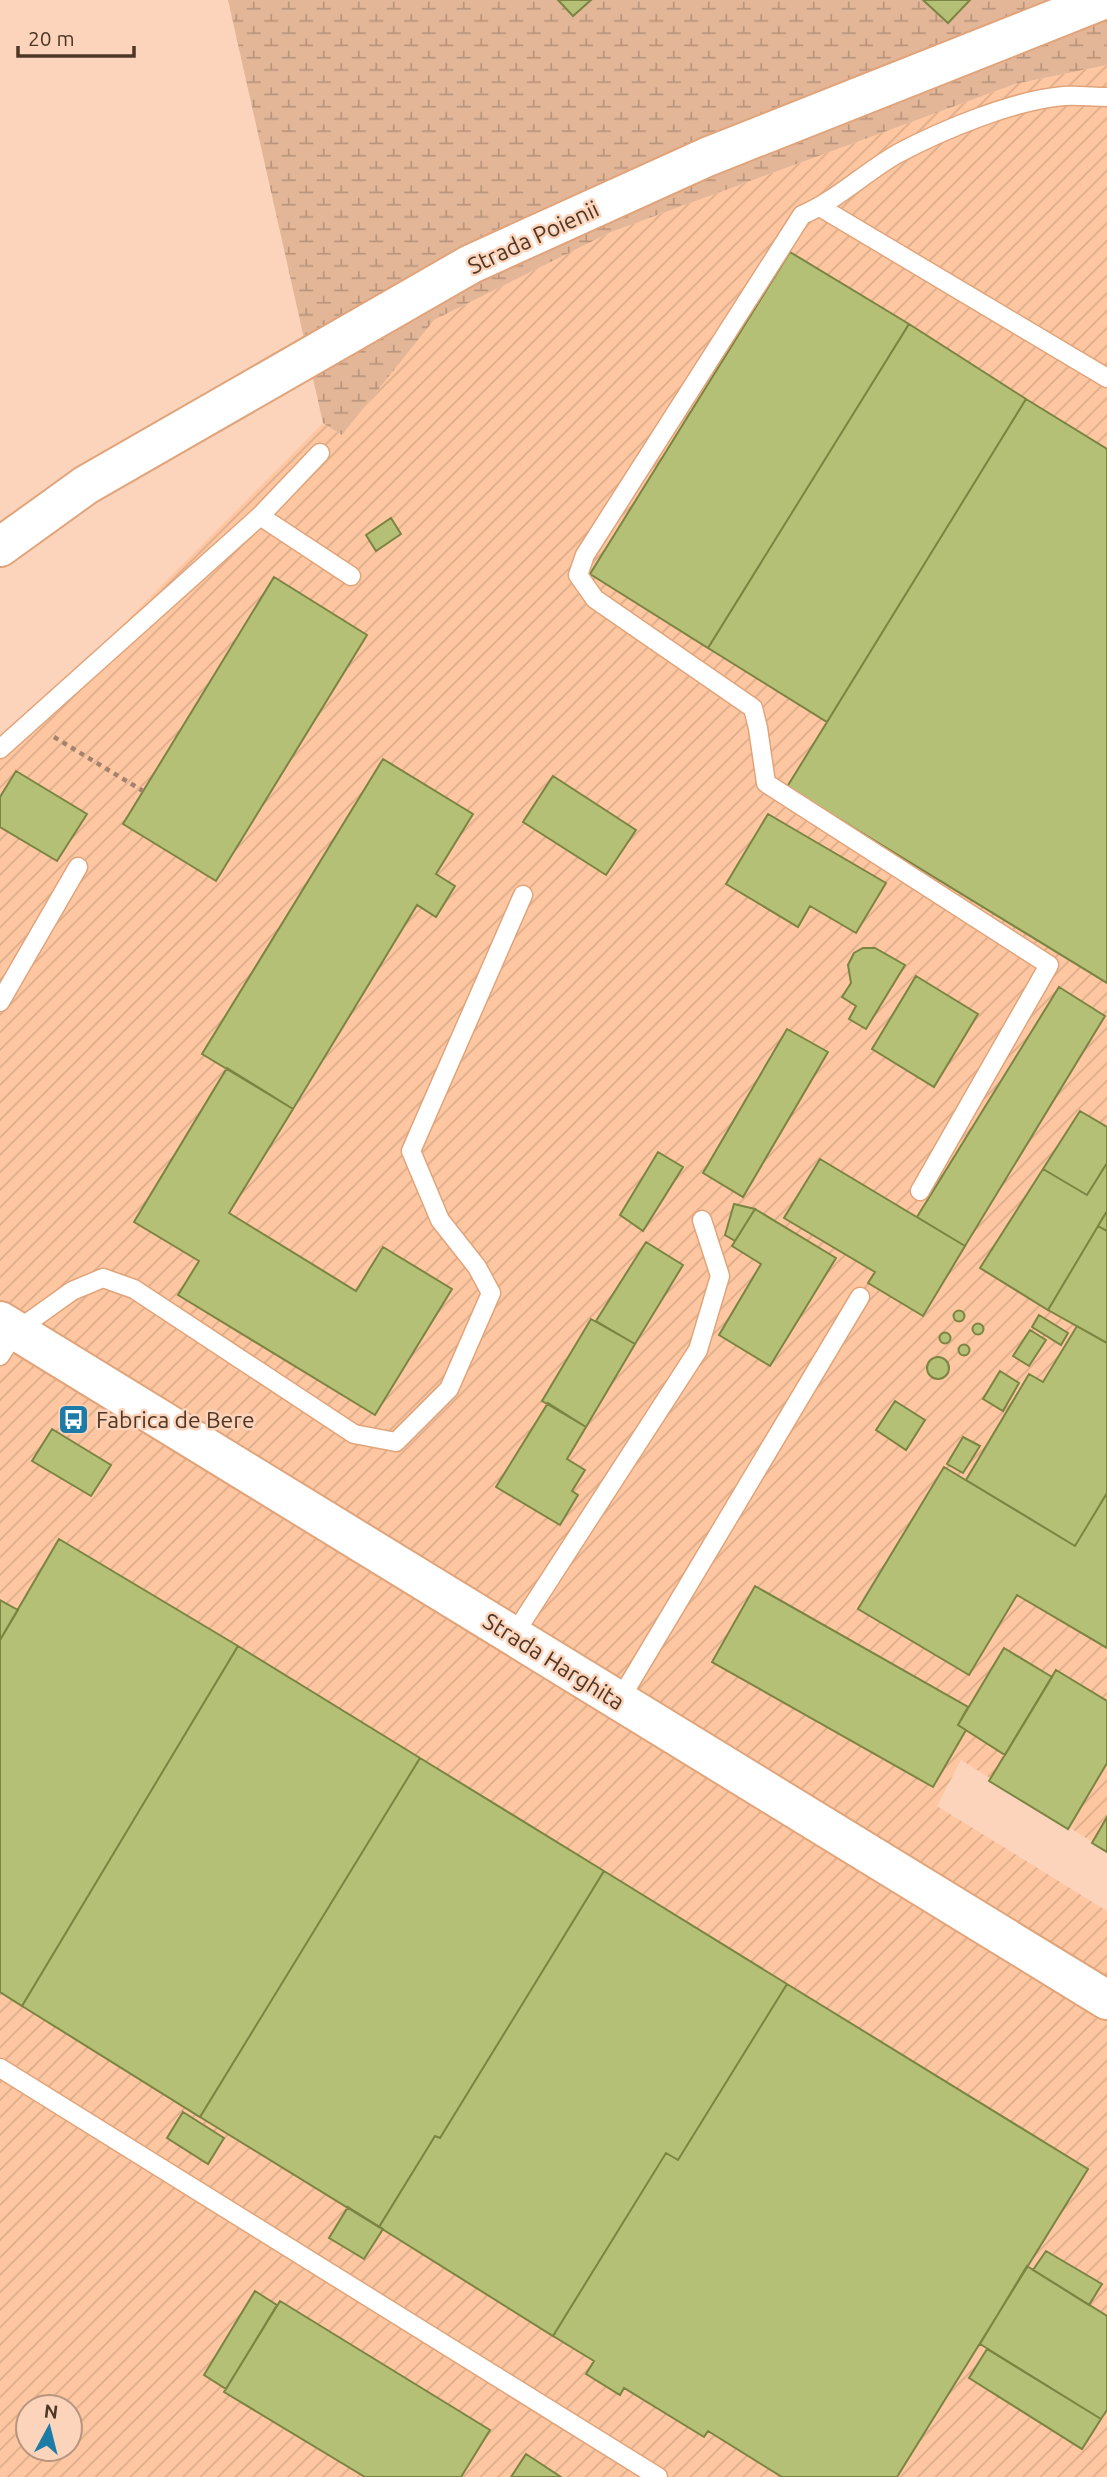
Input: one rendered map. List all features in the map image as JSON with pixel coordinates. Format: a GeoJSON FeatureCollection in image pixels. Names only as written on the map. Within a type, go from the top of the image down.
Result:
{"type":"FeatureCollection","features":[{"type":"Feature","properties":{"kind":"main road","name":"Strada Poienii"},"geometry":{"type":"LineString","coordinates":[[0,547],[86,485],[471,264],[707,157],[1103,0]]}},
{"type":"Feature","properties":{"kind":"main road","name":"Strada Harghita"},"geometry":{"type":"LineString","coordinates":[[5,1336],[513,1636],[1107,2000]]}},
{"type":"Feature","properties":{"kind":"lane"},"geometry":{"type":"LineString","coordinates":[[920,1191],[1049,965],[765,783],[753,708],[595,599],[578,575],[586,555],[802,215],[820,207],[896,155],[959,126],[1019,105],[1063,96],[1107,97]]}},
{"type":"Feature","properties":{"kind":"lane"},"geometry":{"type":"LineString","coordinates":[[820,207],[1107,378]]}},
{"type":"Feature","properties":{"kind":"lane"},"geometry":{"type":"LineString","coordinates":[[0,749],[260,516],[320,453]]}},
{"type":"Feature","properties":{"kind":"lane"},"geometry":{"type":"LineString","coordinates":[[260,516],[351,576]]}},
{"type":"Feature","properties":{"kind":"lane"},"geometry":{"type":"LineString","coordinates":[[0,1002],[78,867]]}},
{"type":"Feature","properties":{"kind":"lane"},"geometry":{"type":"LineString","coordinates":[[5,1336],[72,1291],[103,1278],[134,1289],[354,1434],[396,1442],[449,1389],[491,1293],[477,1267],[440,1220],[411,1151],[523,895]]}},
{"type":"Feature","properties":{"kind":"lane"},"geometry":{"type":"LineString","coordinates":[[513,1636],[698,1350],[720,1276],[702,1220]]}},
{"type":"Feature","properties":{"kind":"lane"},"geometry":{"type":"LineString","coordinates":[[619,1701],[860,1297]]}},
{"type":"Feature","properties":{"kind":"lane"},"geometry":{"type":"LineString","coordinates":[[0,2068],[658,2477]]}},
{"type":"Feature","properties":{"kind":"path"},"geometry":{"type":"LineString","coordinates":[[31,723],[143,791]]}},
{"type":"Feature","properties":{"kind":"shaded area"},"geometry":{"type":"Polygon","coordinates":[[[1107,65],[1107,1851],[961,1760],[937,1806],[1107,1911],[1107,2477],[0,2477],[0,748],[323,423],[342,435],[434,320],[611,232],[1015,84],[1107,65]]]}},
{"type":"Feature","properties":{"kind":"green space"},"geometry":{"type":"Polygon","coordinates":[[[228,0],[1107,0],[1107,65],[1015,84],[611,232],[434,320],[342,435],[323,423],[228,0]]]}},
{"type":"Feature","properties":{"kind":"building"},"geometry":{"type":"Polygon","coordinates":[[[558,0],[591,0],[573,16],[558,0]]]}},
{"type":"Feature","properties":{"kind":"building"},"geometry":{"type":"Polygon","coordinates":[[[923,0],[970,0],[948,23],[923,0]]]}},
{"type":"Feature","properties":{"kind":"building"},"geometry":{"type":"Polygon","coordinates":[[[790,252],[909,324],[708,648],[590,574],[790,252]]]}},
{"type":"Feature","properties":{"kind":"building"},"geometry":{"type":"Polygon","coordinates":[[[909,324],[1026,399],[827,722],[708,648],[909,324]]]}},
{"type":"Feature","properties":{"kind":"building"},"geometry":{"type":"Polygon","coordinates":[[[1026,399],[1107,449],[1107,983],[787,787],[1026,399]]]}},
{"type":"Feature","properties":{"kind":"building"},"geometry":{"type":"Polygon","coordinates":[[[391,518],[401,534],[376,551],[366,535],[391,518]]]}},
{"type":"Feature","properties":{"kind":"building"},"geometry":{"type":"Polygon","coordinates":[[[274,577],[367,635],[216,881],[123,824],[274,577]]]}},
{"type":"Feature","properties":{"kind":"building"},"geometry":{"type":"Polygon","coordinates":[[[383,759],[473,814],[436,874],[455,886],[436,917],[417,905],[293,1109],[202,1054],[383,759]]]}},
{"type":"Feature","properties":{"kind":"building"},"geometry":{"type":"Polygon","coordinates":[[[16,771],[87,814],[57,861],[0,827],[0,797],[16,771]]]}},
{"type":"Feature","properties":{"kind":"building"},"geometry":{"type":"Polygon","coordinates":[[[553,776],[636,830],[606,875],[523,822],[553,776]]]}},
{"type":"Feature","properties":{"kind":"building"},"geometry":{"type":"Polygon","coordinates":[[[768,814],[886,883],[856,933],[810,906],[798,927],[726,884],[768,814]]]}},
{"type":"Feature","properties":{"kind":"building"},"geometry":{"type":"Polygon","coordinates":[[[863,948],[875,948],[905,965],[866,1029],[849,1019],[856,1006],[842,997],[851,983],[848,965],[854,953],[863,948]]]}},
{"type":"Feature","properties":{"kind":"building"},"geometry":{"type":"Polygon","coordinates":[[[916,976],[978,1014],[934,1087],[872,1049],[916,976]]]}},
{"type":"Feature","properties":{"kind":"building"},"geometry":{"type":"Polygon","coordinates":[[[1059,987],[1105,1016],[965,1246],[917,1217],[1059,987]]]}},
{"type":"Feature","properties":{"kind":"building"},"geometry":{"type":"Polygon","coordinates":[[[787,1029],[828,1052],[743,1197],[703,1173],[787,1029]]]}},
{"type":"Feature","properties":{"kind":"building"},"geometry":{"type":"Polygon","coordinates":[[[227,1068],[293,1109],[229,1213],[356,1291],[383,1247],[452,1289],[375,1415],[178,1295],[199,1261],[134,1222],[227,1068]]]}},
{"type":"Feature","properties":{"kind":"building"},"geometry":{"type":"Polygon","coordinates":[[[1080,1111],[1107,1127],[1107,1163],[1087,1195],[1043,1169],[1080,1111]]]}},
{"type":"Feature","properties":{"kind":"building"},"geometry":{"type":"Polygon","coordinates":[[[658,1152],[683,1167],[643,1231],[620,1215],[658,1152]]]}},
{"type":"Feature","properties":{"kind":"building"},"geometry":{"type":"Polygon","coordinates":[[[820,1159],[965,1246],[923,1316],[868,1283],[875,1272],[784,1218],[820,1159]]]}},
{"type":"Feature","properties":{"kind":"building"},"geometry":{"type":"Polygon","coordinates":[[[1107,1163],[1107,1211],[1048,1310],[980,1268],[1043,1169],[1087,1195],[1107,1163]]]}},
{"type":"Feature","properties":{"kind":"building"},"geometry":{"type":"Polygon","coordinates":[[[734,1204],[755,1209],[735,1241],[725,1235],[734,1204]]]}},
{"type":"Feature","properties":{"kind":"building"},"geometry":{"type":"Polygon","coordinates":[[[755,1209],[836,1258],[770,1366],[719,1335],[761,1264],[732,1246],[755,1209]]]}},
{"type":"Feature","properties":{"kind":"building"},"geometry":{"type":"Polygon","coordinates":[[[1107,1211],[1107,1231],[1098,1226],[1107,1211]]]}},
{"type":"Feature","properties":{"kind":"building"},"geometry":{"type":"Polygon","coordinates":[[[1098,1226],[1107,1231],[1107,1343],[1048,1310],[1098,1226]]]}},
{"type":"Feature","properties":{"kind":"building"},"geometry":{"type":"Polygon","coordinates":[[[646,1242],[683,1265],[635,1344],[596,1321],[646,1242]]]}},
{"type":"Feature","properties":{"kind":"building"},"geometry":{"type":"Polygon","coordinates":[[[959,1311],[963,1312],[963,1320],[959,1321],[955,1320],[954,1316],[955,1312],[959,1311]]]}},
{"type":"Feature","properties":{"kind":"building"},"geometry":{"type":"Polygon","coordinates":[[[1039,1315],[1068,1333],[1061,1345],[1032,1327],[1039,1315]]]}},
{"type":"Feature","properties":{"kind":"building"},"geometry":{"type":"Polygon","coordinates":[[[591,1319],[635,1344],[586,1427],[542,1401],[591,1319]]]}},
{"type":"Feature","properties":{"kind":"building"},"geometry":{"type":"Polygon","coordinates":[[[978,1323],[984,1329],[978,1335],[972,1329],[978,1323]]]}},
{"type":"Feature","properties":{"kind":"building"},"geometry":{"type":"Polygon","coordinates":[[[1077,1326],[1107,1343],[1107,1493],[1075,1546],[966,1480],[1029,1374],[1043,1382],[1077,1326]]]}},
{"type":"Feature","properties":{"kind":"building"},"geometry":{"type":"Polygon","coordinates":[[[1030,1330],[1046,1340],[1029,1366],[1013,1356],[1030,1330]]]}},
{"type":"Feature","properties":{"kind":"building"},"geometry":{"type":"Polygon","coordinates":[[[945,1332],[951,1338],[945,1344],[939,1338],[945,1332]]]}},
{"type":"Feature","properties":{"kind":"building"},"geometry":{"type":"Polygon","coordinates":[[[964,1345],[968,1346],[968,1354],[964,1355],[960,1354],[959,1350],[960,1346],[964,1345]]]}},
{"type":"Feature","properties":{"kind":"building"},"geometry":{"type":"Polygon","coordinates":[[[938,1357],[946,1360],[949,1368],[946,1376],[938,1379],[930,1376],[927,1368],[930,1360],[938,1357]]]}},
{"type":"Feature","properties":{"kind":"building"},"geometry":{"type":"Polygon","coordinates":[[[1000,1371],[1019,1383],[1003,1411],[983,1399],[1000,1371]]]}},
{"type":"Feature","properties":{"kind":"building"},"geometry":{"type":"Polygon","coordinates":[[[895,1401],[925,1420],[906,1450],[876,1430],[895,1401]]]}},
{"type":"Feature","properties":{"kind":"building"},"geometry":{"type":"Polygon","coordinates":[[[548,1403],[586,1427],[567,1459],[585,1470],[572,1491],[578,1495],[560,1525],[496,1487],[548,1403]]]}},
{"type":"Feature","properties":{"kind":"building"},"geometry":{"type":"Polygon","coordinates":[[[52,1429],[111,1465],[91,1496],[32,1461],[52,1429]]]}},
{"type":"Feature","properties":{"kind":"building"},"geometry":{"type":"Polygon","coordinates":[[[963,1437],[980,1446],[963,1473],[947,1464],[963,1437]]]}},
{"type":"Feature","properties":{"kind":"building"},"geometry":{"type":"Polygon","coordinates":[[[944,1467],[1075,1546],[1107,1493],[1107,1648],[1017,1595],[969,1675],[858,1609],[944,1467]]]}},
{"type":"Feature","properties":{"kind":"building"},"geometry":{"type":"Polygon","coordinates":[[[59,1539],[238,1646],[22,2006],[0,1992],[0,1640],[59,1539]]]}},
{"type":"Feature","properties":{"kind":"building"},"geometry":{"type":"Polygon","coordinates":[[[755,1586],[968,1707],[958,1725],[966,1730],[933,1787],[712,1662],[755,1586]]]}},
{"type":"Feature","properties":{"kind":"building"},"geometry":{"type":"Polygon","coordinates":[[[0,1600],[18,1610],[0,1640],[0,1600]]]}},
{"type":"Feature","properties":{"kind":"building"},"geometry":{"type":"Polygon","coordinates":[[[238,1646],[420,1758],[200,2117],[22,2006],[238,1646]]]}},
{"type":"Feature","properties":{"kind":"building"},"geometry":{"type":"Polygon","coordinates":[[[1004,1648],[1052,1677],[1005,1755],[958,1725],[1004,1648]]]}},
{"type":"Feature","properties":{"kind":"building"},"geometry":{"type":"Polygon","coordinates":[[[1056,1670],[1107,1701],[1107,1763],[1068,1829],[989,1781],[1056,1670]]]}},
{"type":"Feature","properties":{"kind":"building"},"geometry":{"type":"Polygon","coordinates":[[[420,1758],[604,1871],[440,2138],[435,2136],[379,2227],[200,2117],[420,1758]]]}},
{"type":"Feature","properties":{"kind":"building"},"geometry":{"type":"Polygon","coordinates":[[[1107,1817],[1107,1852],[1092,1843],[1107,1817]]]}},
{"type":"Feature","properties":{"kind":"building"},"geometry":{"type":"Polygon","coordinates":[[[604,1871],[787,1984],[678,2160],[666,2153],[553,2336],[379,2227],[435,2136],[440,2138],[604,1871]]]}},
{"type":"Feature","properties":{"kind":"building"},"geometry":{"type":"Polygon","coordinates":[[[787,1984],[1088,2169],[897,2477],[782,2477],[708,2431],[704,2437],[624,2388],[620,2395],[586,2374],[594,2361],[553,2336],[666,2153],[678,2160],[787,1984]]]}},
{"type":"Feature","properties":{"kind":"building"},"geometry":{"type":"Polygon","coordinates":[[[183,2112],[224,2138],[208,2164],[167,2138],[183,2112]]]}},
{"type":"Feature","properties":{"kind":"building"},"geometry":{"type":"Polygon","coordinates":[[[348,2207],[383,2229],[364,2259],[329,2238],[348,2207]]]}},
{"type":"Feature","properties":{"kind":"building"},"geometry":{"type":"Polygon","coordinates":[[[1046,2251],[1102,2284],[1089,2305],[1033,2270],[1046,2251]]]}},
{"type":"Feature","properties":{"kind":"building"},"geometry":{"type":"Polygon","coordinates":[[[1027,2266],[1107,2316],[1107,2410],[1101,2419],[980,2344],[1027,2266]]]}},
{"type":"Feature","properties":{"kind":"building"},"geometry":{"type":"Polygon","coordinates":[[[255,2291],[277,2305],[226,2389],[204,2375],[255,2291]]]}},
{"type":"Feature","properties":{"kind":"building"},"geometry":{"type":"Polygon","coordinates":[[[280,2301],[490,2430],[461,2477],[365,2477],[224,2392],[280,2301]]]}},
{"type":"Feature","properties":{"kind":"building"},"geometry":{"type":"Polygon","coordinates":[[[987,2349],[1101,2419],[1082,2449],[969,2378],[987,2349]]]}},
{"type":"Feature","properties":{"kind":"building"},"geometry":{"type":"Polygon","coordinates":[[[526,2454],[561,2477],[511,2477],[526,2454]]]}},
{"type":"Feature","properties":{"kind":"place","name":"Fabrica de Bere"},"geometry":{"type":"Point","coordinates":[73,1419]}}]}
